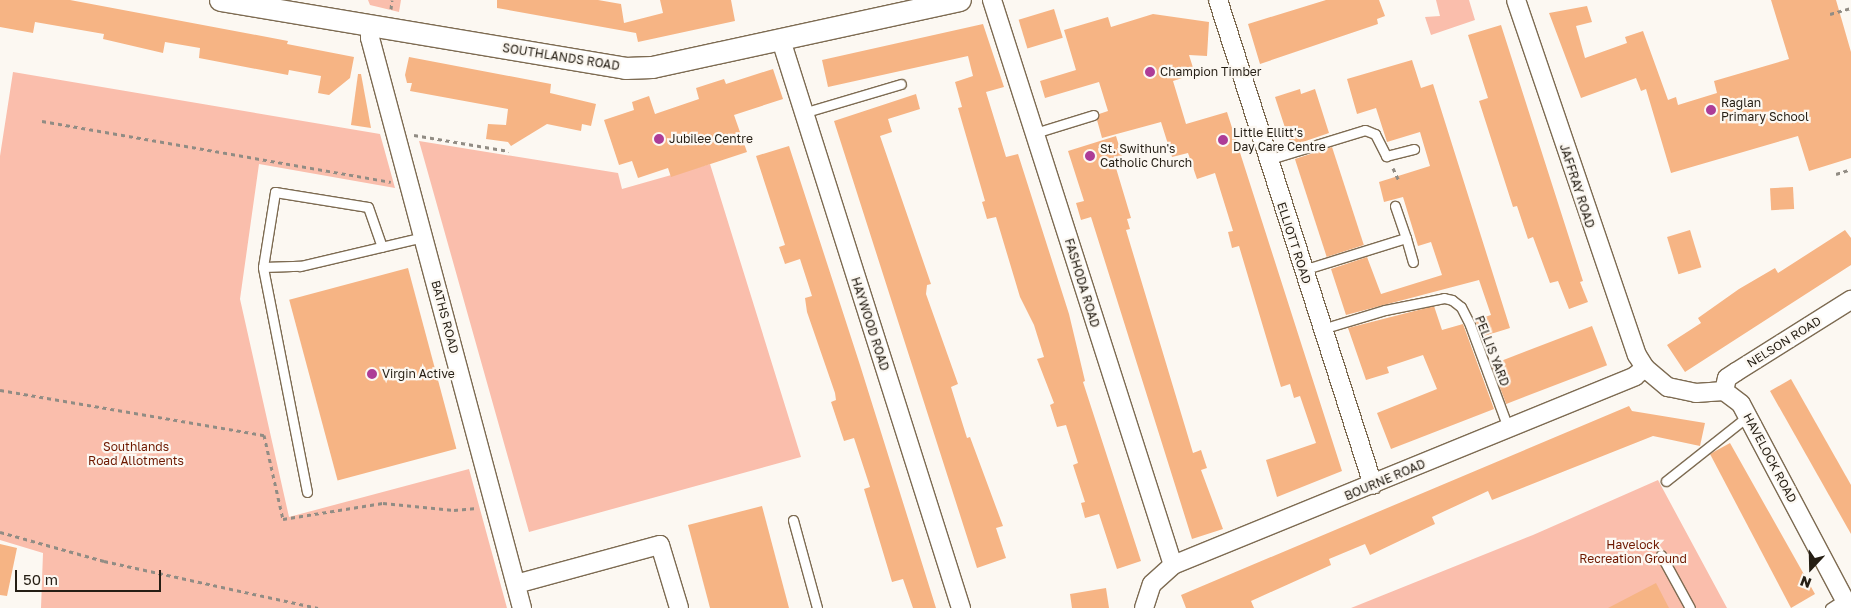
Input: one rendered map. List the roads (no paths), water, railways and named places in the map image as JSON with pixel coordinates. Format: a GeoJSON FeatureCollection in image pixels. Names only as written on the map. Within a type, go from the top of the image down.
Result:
{"type":"FeatureCollection","features":[{"type":"Feature","properties":{"kind":"street","name":"SOUTHLANDS ROAD"},"geometry":{"type":"LineString","coordinates":[[232,1],[625,68],[652,67],[960,0]]}},
{"type":"Feature","properties":{"kind":"street","name":"FASHODA ROAD"},"geometry":{"type":"LineString","coordinates":[[992,0],[1173,565]]}},
{"type":"Feature","properties":{"kind":"street","name":"ELLIOTT ROAD"},"geometry":{"type":"LineString","coordinates":[[1218,0],[1267,160],[1373,485]]}},
{"type":"Feature","properties":{"kind":"street","name":"JAFFRAY ROAD"},"geometry":{"type":"LineString","coordinates":[[1516,0],[1622,323],[1645,368]]}},
{"type":"Feature","properties":{"kind":"street","name":"BATHS ROAD"},"geometry":{"type":"LineString","coordinates":[[370,26],[396,132],[522,608]]}},
{"type":"Feature","properties":{"kind":"street","name":"HAYWOOD ROAD"},"geometry":{"type":"LineString","coordinates":[[781,40],[960,608]]}},
{"type":"Feature","properties":{"kind":"street","name":"NELSON ROAD"},"geometry":{"type":"LineString","coordinates":[[1724,391],[1727,378],[1851,300]]}},
{"type":"Feature","properties":{"kind":"street"},"geometry":{"type":"LineString","coordinates":[[1645,368],[1657,380],[1682,392],[1724,391]]}},
{"type":"Feature","properties":{"kind":"street","name":"BOURNE ROAD"},"geometry":{"type":"LineString","coordinates":[[1144,608],[1152,584],[1173,565],[1373,485],[1635,376],[1645,368]]}},
{"type":"Feature","properties":{"kind":"street","name":"HAVELOCK ROAD"},"geometry":{"type":"LineString","coordinates":[[1724,391],[1732,395],[1748,416],[1844,602]]}},
{"type":"Feature","properties":{"kind":"street"},"geometry":{"type":"LineString","coordinates":[[516,584],[660,545],[679,608]]}},
{"type":"Feature","properties":{"kind":"lane"},"geometry":{"type":"LineString","coordinates":[[803,113],[901,84]]}},
{"type":"Feature","properties":{"kind":"lane"},"geometry":{"type":"LineString","coordinates":[[1035,133],[1093,115]]}},
{"type":"Feature","properties":{"kind":"lane"},"geometry":{"type":"LineString","coordinates":[[1267,160],[1365,130],[1375,134],[1386,156],[1414,149]]}},
{"type":"Feature","properties":{"kind":"lane"},"geometry":{"type":"LineString","coordinates":[[307,492],[263,267],[275,192],[368,207],[382,248]]}},
{"type":"Feature","properties":{"kind":"lane"},"geometry":{"type":"LineString","coordinates":[[1395,206],[1413,262]]}},
{"type":"Feature","properties":{"kind":"lane"},"geometry":{"type":"LineString","coordinates":[[263,267],[300,266],[424,237]]}},
{"type":"Feature","properties":{"kind":"lane"},"geometry":{"type":"LineString","coordinates":[[1303,270],[1406,238]]}},
{"type":"Feature","properties":{"kind":"lane","name":"PELLIS YARD"},"geometry":{"type":"LineString","coordinates":[[1322,330],[1385,310],[1444,298],[1452,300],[1461,307],[1470,324],[1508,428]]}},
{"type":"Feature","properties":{"kind":"lane"},"geometry":{"type":"LineString","coordinates":[[1666,481],[1748,416]]}},
{"type":"Feature","properties":{"kind":"lane"},"geometry":{"type":"LineString","coordinates":[[793,520],[817,608]]}},
{"type":"Feature","properties":{"kind":"lane"},"geometry":{"type":"LineString","coordinates":[[1661,555],[1690,608]]}},
{"type":"Feature","properties":{"kind":"place","name":"Champion Timber"},"geometry":{"type":"Point","coordinates":[1150,72]}},
{"type":"Feature","properties":{"kind":"place","name":"Raglan Primary School"},"geometry":{"type":"Point","coordinates":[1711,110]}},
{"type":"Feature","properties":{"kind":"place","name":"Jubilee Centre"},"geometry":{"type":"Point","coordinates":[659,139]}},
{"type":"Feature","properties":{"kind":"place","name":"Little Ellitt's Day Care Centre"},"geometry":{"type":"Point","coordinates":[1223,140]}},
{"type":"Feature","properties":{"kind":"place","name":"St. Swithun's Catholic Church"},"geometry":{"type":"Point","coordinates":[1090,156]}},
{"type":"Feature","properties":{"kind":"place","name":"Virgin Active"},"geometry":{"type":"Point","coordinates":[372,374]}},
{"type":"Feature","properties":{"kind":"park label","name":"Southlands Road Allotments"},"geometry":{"type":"Point","coordinates":[136,454]}},
{"type":"Feature","properties":{"kind":"park label","name":"Havelock Recreation Ground"},"geometry":{"type":"Point","coordinates":[1633,552]}}]}
